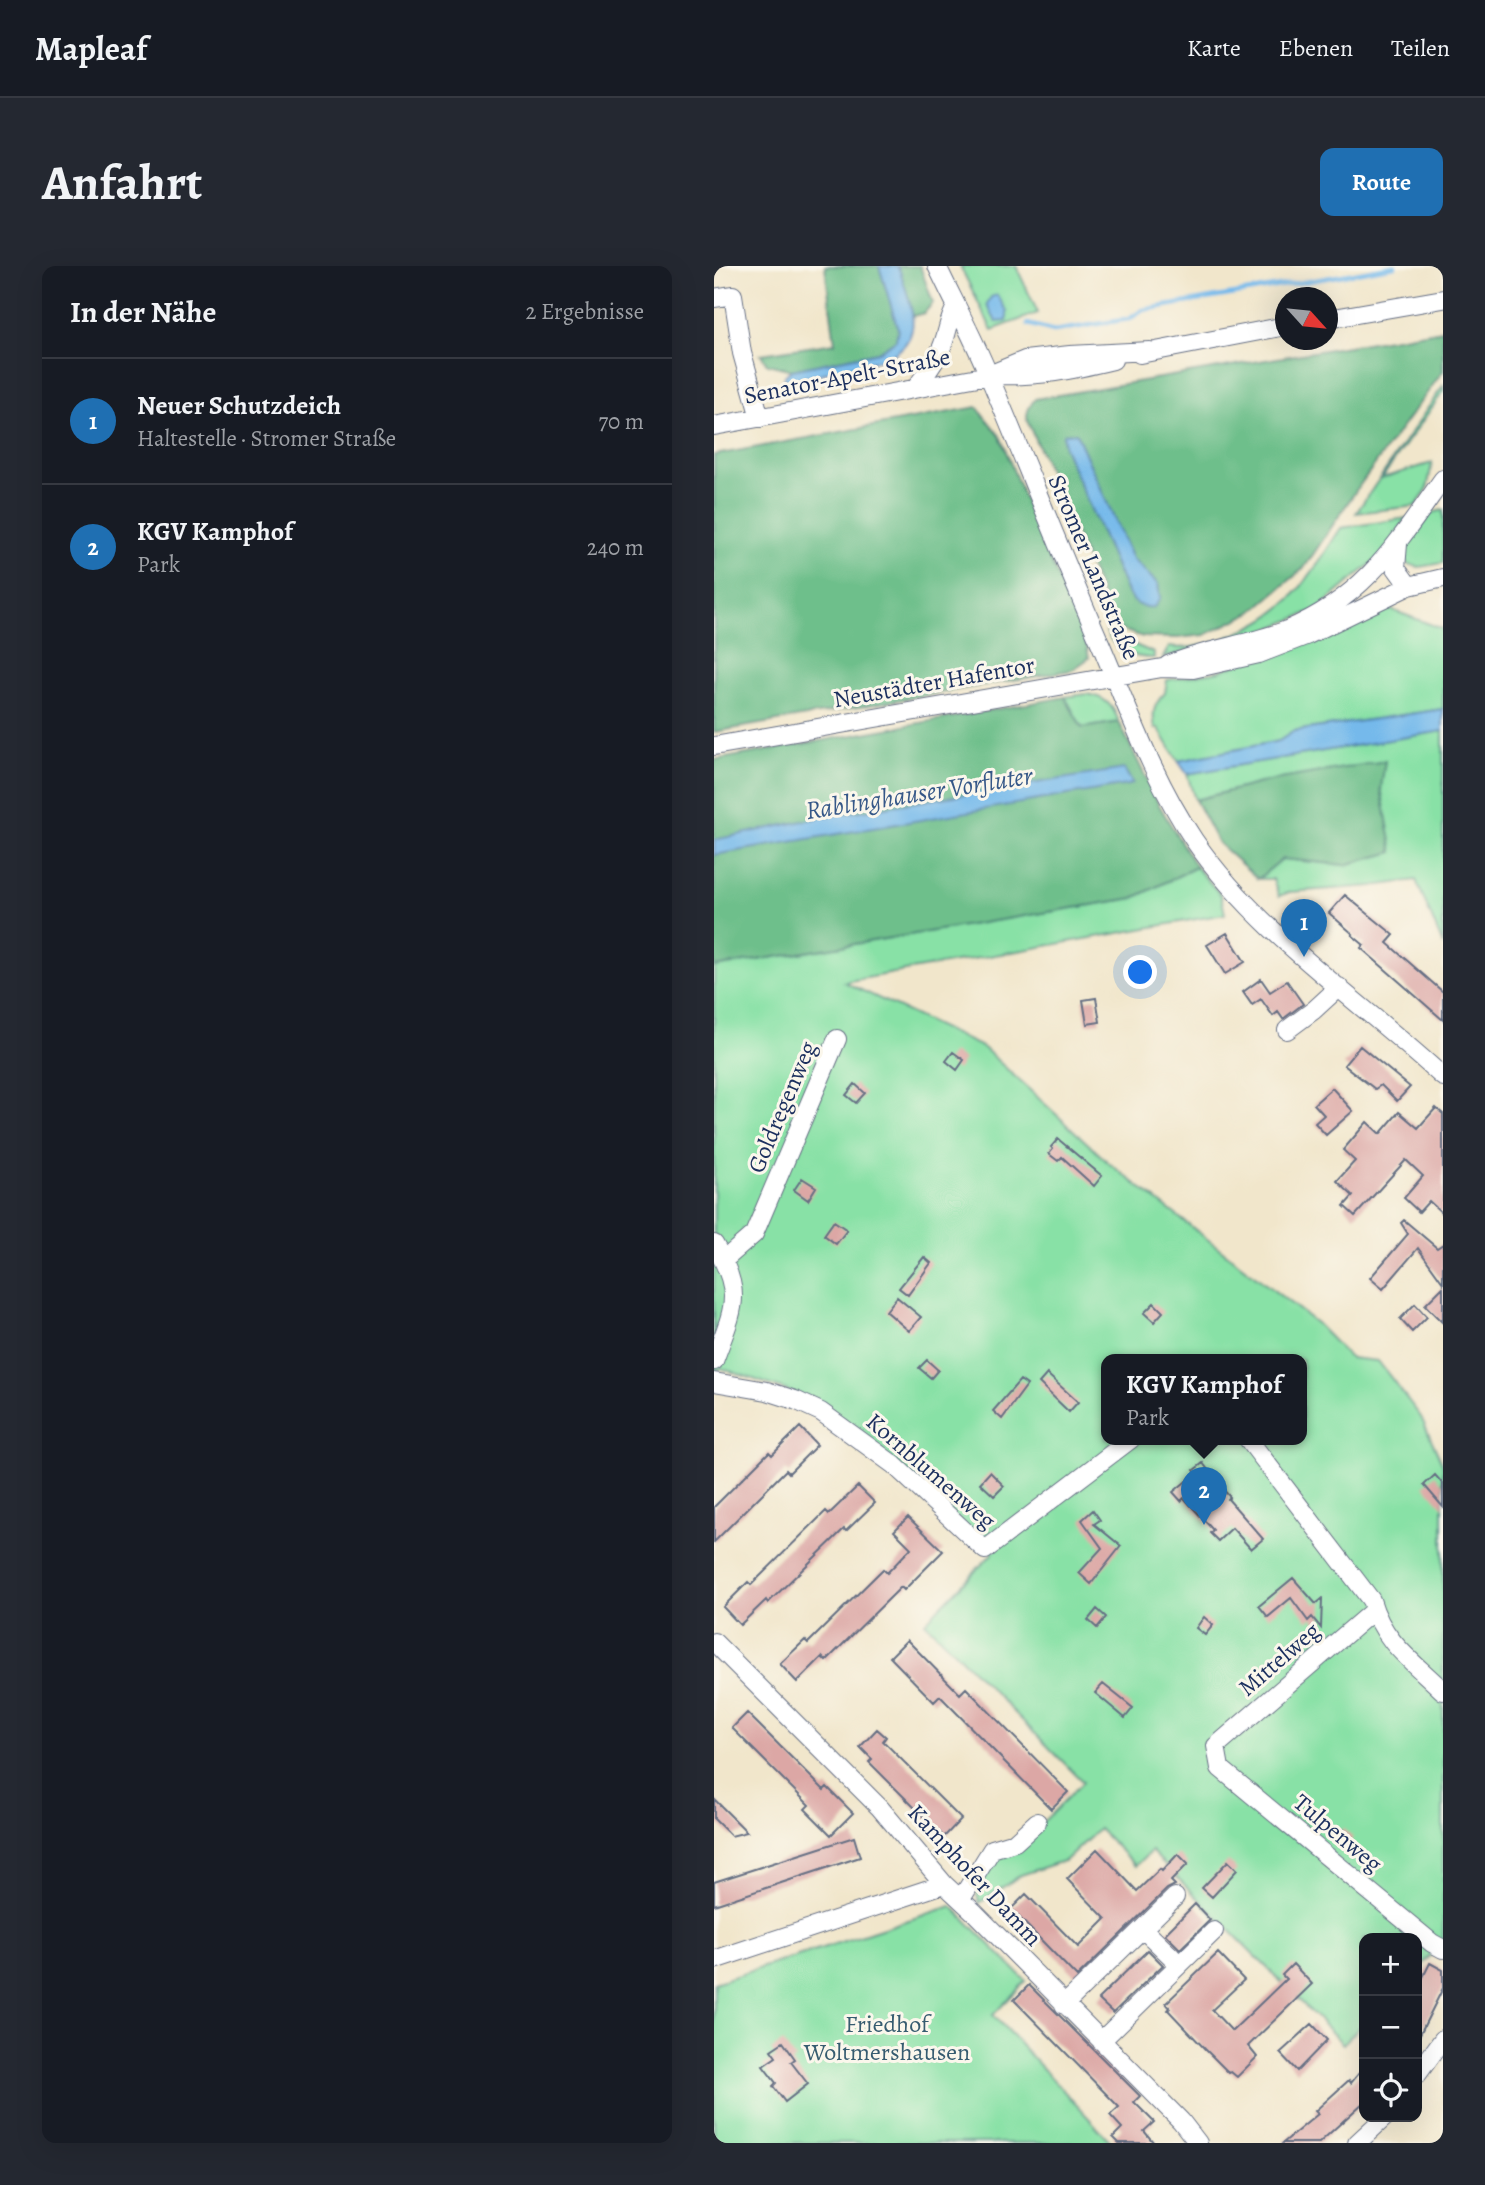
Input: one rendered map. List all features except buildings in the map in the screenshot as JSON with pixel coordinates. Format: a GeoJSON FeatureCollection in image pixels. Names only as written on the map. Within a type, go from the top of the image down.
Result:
{"type":"FeatureCollection","features":[{"type":"Feature","properties":{"kind":"street","name":"Stromer Landstraße"},"geometry":{"type":"LineString","coordinates":[[937,266],[989,374],[1044,514],[1138,734],[1194,840],[1224,878],[1293,949],[1443,1077]]}},
{"type":"Feature","properties":{"kind":"street"},"geometry":{"type":"LineString","coordinates":[[714,298],[733,295],[742,353],[760,418]]}},
{"type":"Feature","properties":{"kind":"street"},"geometry":{"type":"LineString","coordinates":[[1338,317],[1443,299]]}},
{"type":"Feature","properties":{"kind":"street"},"geometry":{"type":"LineString","coordinates":[[916,388],[940,353],[947,323],[956,307]]}},
{"type":"Feature","properties":{"kind":"street","name":"Senator-Apelt-Straße"},"geometry":{"type":"LineString","coordinates":[[714,426],[989,374],[1040,375],[1073,370],[1150,351],[1275,328]]}},
{"type":"Feature","properties":{"kind":"street","name":"Neustädter Hafentor"},"geometry":{"type":"LineString","coordinates":[[1162,668],[1194,654],[1255,640],[1287,629],[1310,618],[1357,588],[1398,544],[1437,494],[1443,479]]}},
{"type":"Feature","properties":{"kind":"street"},"geometry":{"type":"LineString","coordinates":[[1398,544],[1396,568],[1409,586]]}},
{"type":"Feature","properties":{"kind":"street","name":"Neustädter Hafentor"},"geometry":{"type":"LineString","coordinates":[[714,746],[1162,668],[1194,668],[1259,654],[1308,635],[1409,586],[1443,578]]}},
{"type":"Feature","properties":{"kind":"street"},"geometry":{"type":"LineString","coordinates":[[1287,1030],[1339,987]]}},
{"type":"Feature","properties":{"kind":"street","name":"Goldregenweg"},"geometry":{"type":"LineString","coordinates":[[724,1260],[754,1234],[837,1039]]}},
{"type":"Feature","properties":{"kind":"street"},"geometry":{"type":"LineString","coordinates":[[714,1244],[724,1260],[734,1289],[732,1310],[714,1361]]}},
{"type":"Feature","properties":{"kind":"street","name":"Kornblumenweg"},"geometry":{"type":"LineString","coordinates":[[714,1382],[767,1391],[821,1412],[894,1465],[985,1550],[1123,1445]]}},
{"type":"Feature","properties":{"kind":"street"},"geometry":{"type":"LineString","coordinates":[[1253,1445],[1371,1600],[1379,1624],[1396,1647],[1443,1691]]}},
{"type":"Feature","properties":{"kind":"street","name":"Mittelweg"},"geometry":{"type":"LineString","coordinates":[[1216,1746],[1374,1610]]}},
{"type":"Feature","properties":{"kind":"street","name":"Kamphofer Damm"},"geometry":{"type":"LineString","coordinates":[[714,1642],[880,1808],[944,1884],[1181,2121],[1198,2143]]}},
{"type":"Feature","properties":{"kind":"street","name":"Tulpenweg"},"geometry":{"type":"LineString","coordinates":[[1216,1746],[1220,1768],[1432,1943],[1443,1948]]}},
{"type":"Feature","properties":{"kind":"street"},"geometry":{"type":"LineString","coordinates":[[961,1899],[992,1849],[1015,1842],[1037,1822]]}},
{"type":"Feature","properties":{"kind":"street"},"geometry":{"type":"LineString","coordinates":[[714,1960],[944,1884]]}},
{"type":"Feature","properties":{"kind":"street"},"geometry":{"type":"LineString","coordinates":[[1064,2004],[1175,1897]]}},
{"type":"Feature","properties":{"kind":"street"},"geometry":{"type":"LineString","coordinates":[[1143,1929],[1180,1964]]}},
{"type":"Feature","properties":{"kind":"street"},"geometry":{"type":"LineString","coordinates":[[1101,2040],[1214,1931]]}},
{"type":"Feature","properties":{"kind":"street"},"geometry":{"type":"LineString","coordinates":[[1422,2068],[1443,2039]]}},
{"type":"Feature","properties":{"kind":"street"},"geometry":{"type":"LineString","coordinates":[[1357,2143],[1380,2122]]}},
{"type":"Feature","properties":{"kind":"green space"},"geometry":{"type":"Polygon","coordinates":[[[825,266],[879,266],[899,329],[896,340],[878,352],[792,370],[767,364],[761,354],[835,343],[825,266]]]}},
{"type":"Feature","properties":{"kind":"green space"},"geometry":{"type":"Polygon","coordinates":[[[897,266],[920,266],[933,303],[924,313],[913,316],[897,266]]]}},
{"type":"Feature","properties":{"kind":"green space"},"geometry":{"type":"Polygon","coordinates":[[[960,266],[1016,266],[1038,313],[992,330],[960,266]]]}},
{"type":"Feature","properties":{"kind":"green space"},"geometry":{"type":"Polygon","coordinates":[[[1443,330],[1443,371],[1357,489],[1304,568],[1252,612],[1205,635],[1143,637],[1116,628],[1028,423],[1028,410],[1035,399],[1325,350],[1338,350],[1338,348],[1443,330]],[[1076,433],[1063,434],[1064,447],[1127,592],[1158,585],[1132,559],[1076,433]]]}},
{"type":"Feature","properties":{"kind":"green space"},"geometry":{"type":"Polygon","coordinates":[[[1443,386],[1443,392],[1382,478],[1432,463],[1427,490],[1416,506],[1356,513],[1443,386]]]}},
{"type":"Feature","properties":{"kind":"green space"},"geometry":{"type":"Polygon","coordinates":[[[977,407],[1000,436],[1035,526],[1085,638],[1089,658],[1072,670],[714,732],[714,455],[977,407]]]}},
{"type":"Feature","properties":{"kind":"green space"},"geometry":{"type":"Polygon","coordinates":[[[1443,510],[1443,563],[1419,567],[1407,564],[1406,551],[1412,537],[1431,513],[1443,510]]]}},
{"type":"Feature","properties":{"kind":"green space"},"geometry":{"type":"Polygon","coordinates":[[[1407,518],[1381,555],[1318,609],[1246,638],[1163,657],[1169,647],[1200,646],[1217,641],[1251,627],[1280,608],[1305,582],[1341,528],[1407,518]]]}},
{"type":"Feature","properties":{"kind":"green space"},"geometry":{"type":"Polygon","coordinates":[[[1384,607],[1443,629],[1443,709],[1294,731],[1279,741],[1178,761],[1158,728],[1155,729],[1154,709],[1165,693],[1167,680],[1219,671],[1384,607]]]}},
{"type":"Feature","properties":{"kind":"green space"},"geometry":{"type":"Polygon","coordinates":[[[1107,633],[1154,653],[1154,658],[1127,653],[1115,645],[1107,633]]]}},
{"type":"Feature","properties":{"kind":"green space"},"geometry":{"type":"Polygon","coordinates":[[[1087,694],[1099,697],[1107,703],[1119,722],[1082,728],[1065,697],[1087,694]]]}},
{"type":"Feature","properties":{"kind":"green space"},"geometry":{"type":"Polygon","coordinates":[[[1065,697],[1082,728],[1119,722],[1159,805],[1196,867],[1134,898],[714,967],[714,760],[1065,697]]]}},
{"type":"Feature","properties":{"kind":"green space"},"geometry":{"type":"Polygon","coordinates":[[[1443,731],[1443,945],[1416,880],[1290,892],[1279,896],[1273,879],[1258,879],[1282,859],[1345,865],[1392,852],[1381,788],[1268,781],[1195,800],[1187,774],[1443,731]]]}},
{"type":"Feature","properties":{"kind":"green space"},"geometry":{"type":"Polygon","coordinates":[[[1385,761],[1381,788],[1393,852],[1345,865],[1282,859],[1258,879],[1218,843],[1195,800],[1268,781],[1385,761]]]}},
{"type":"Feature","properties":{"kind":"green space"},"geometry":{"type":"Polygon","coordinates":[[[1196,867],[1221,895],[1225,914],[844,982],[984,1048],[1110,1164],[1316,1323],[1350,1358],[1378,1361],[1421,1417],[1443,1465],[1443,1956],[1436,1950],[1422,1965],[1422,1933],[1359,1933],[1359,2028],[1343,2044],[1151,1851],[1136,1866],[1099,1829],[1066,1860],[1021,1875],[979,1903],[976,1888],[994,1857],[1026,1839],[1083,1782],[925,1622],[993,1553],[806,1397],[721,1368],[714,1373],[714,967],[1134,898],[1196,867]]]}},
{"type":"Feature","properties":{"kind":"green space","name":"Friedhof Woltmershausen"},"geometry":{"type":"Polygon","coordinates":[[[952,1906],[1026,1981],[993,2015],[1112,2143],[714,2143],[714,1983],[952,1906]]]}},
{"type":"Feature","properties":{"kind":"water"},"geometry":{"type":"Polygon","coordinates":[[[879,266],[897,266],[900,271],[913,321],[907,342],[884,359],[792,381],[784,379],[792,370],[878,352],[896,340],[898,329],[879,266]]]}},
{"type":"Feature","properties":{"kind":"water"},"geometry":{"type":"Polygon","coordinates":[[[997,295],[1007,311],[1007,321],[996,322],[987,304],[991,297],[997,295]]]}},
{"type":"Feature","properties":{"kind":"water"},"geometry":{"type":"Polygon","coordinates":[[[1076,433],[1132,559],[1158,584],[1160,598],[1154,607],[1138,604],[1127,592],[1064,447],[1063,434],[1076,433]]]}},
{"type":"Feature","properties":{"kind":"water"},"geometry":{"type":"Polygon","coordinates":[[[1443,709],[1443,731],[1187,774],[1178,761],[1279,741],[1294,731],[1443,709]]]}},
{"type":"Feature","properties":{"kind":"water"},"geometry":{"type":"Polygon","coordinates":[[[1124,769],[1133,784],[714,855],[714,840],[822,817],[1124,769]]]}},
{"type":"Feature","properties":{"kind":"waterway"},"geometry":{"type":"LineString","coordinates":[[1028,324],[1054,331],[1129,319],[1143,310],[1395,266]]}},
{"type":"Feature","properties":{"kind":"place","name":"Neuer Schutzdeich"},"geometry":{"type":"Point","coordinates":[1304,957]}},
{"type":"Feature","properties":{"kind":"place","name":"KGV Kamphof"},"geometry":{"type":"Point","coordinates":[1204,1525]}},
{"type":"Feature","properties":{"kind":"water label","name":"Rablinghauser Vorfluter"},"geometry":{"type":"Point","coordinates":[919,793]}}]}
